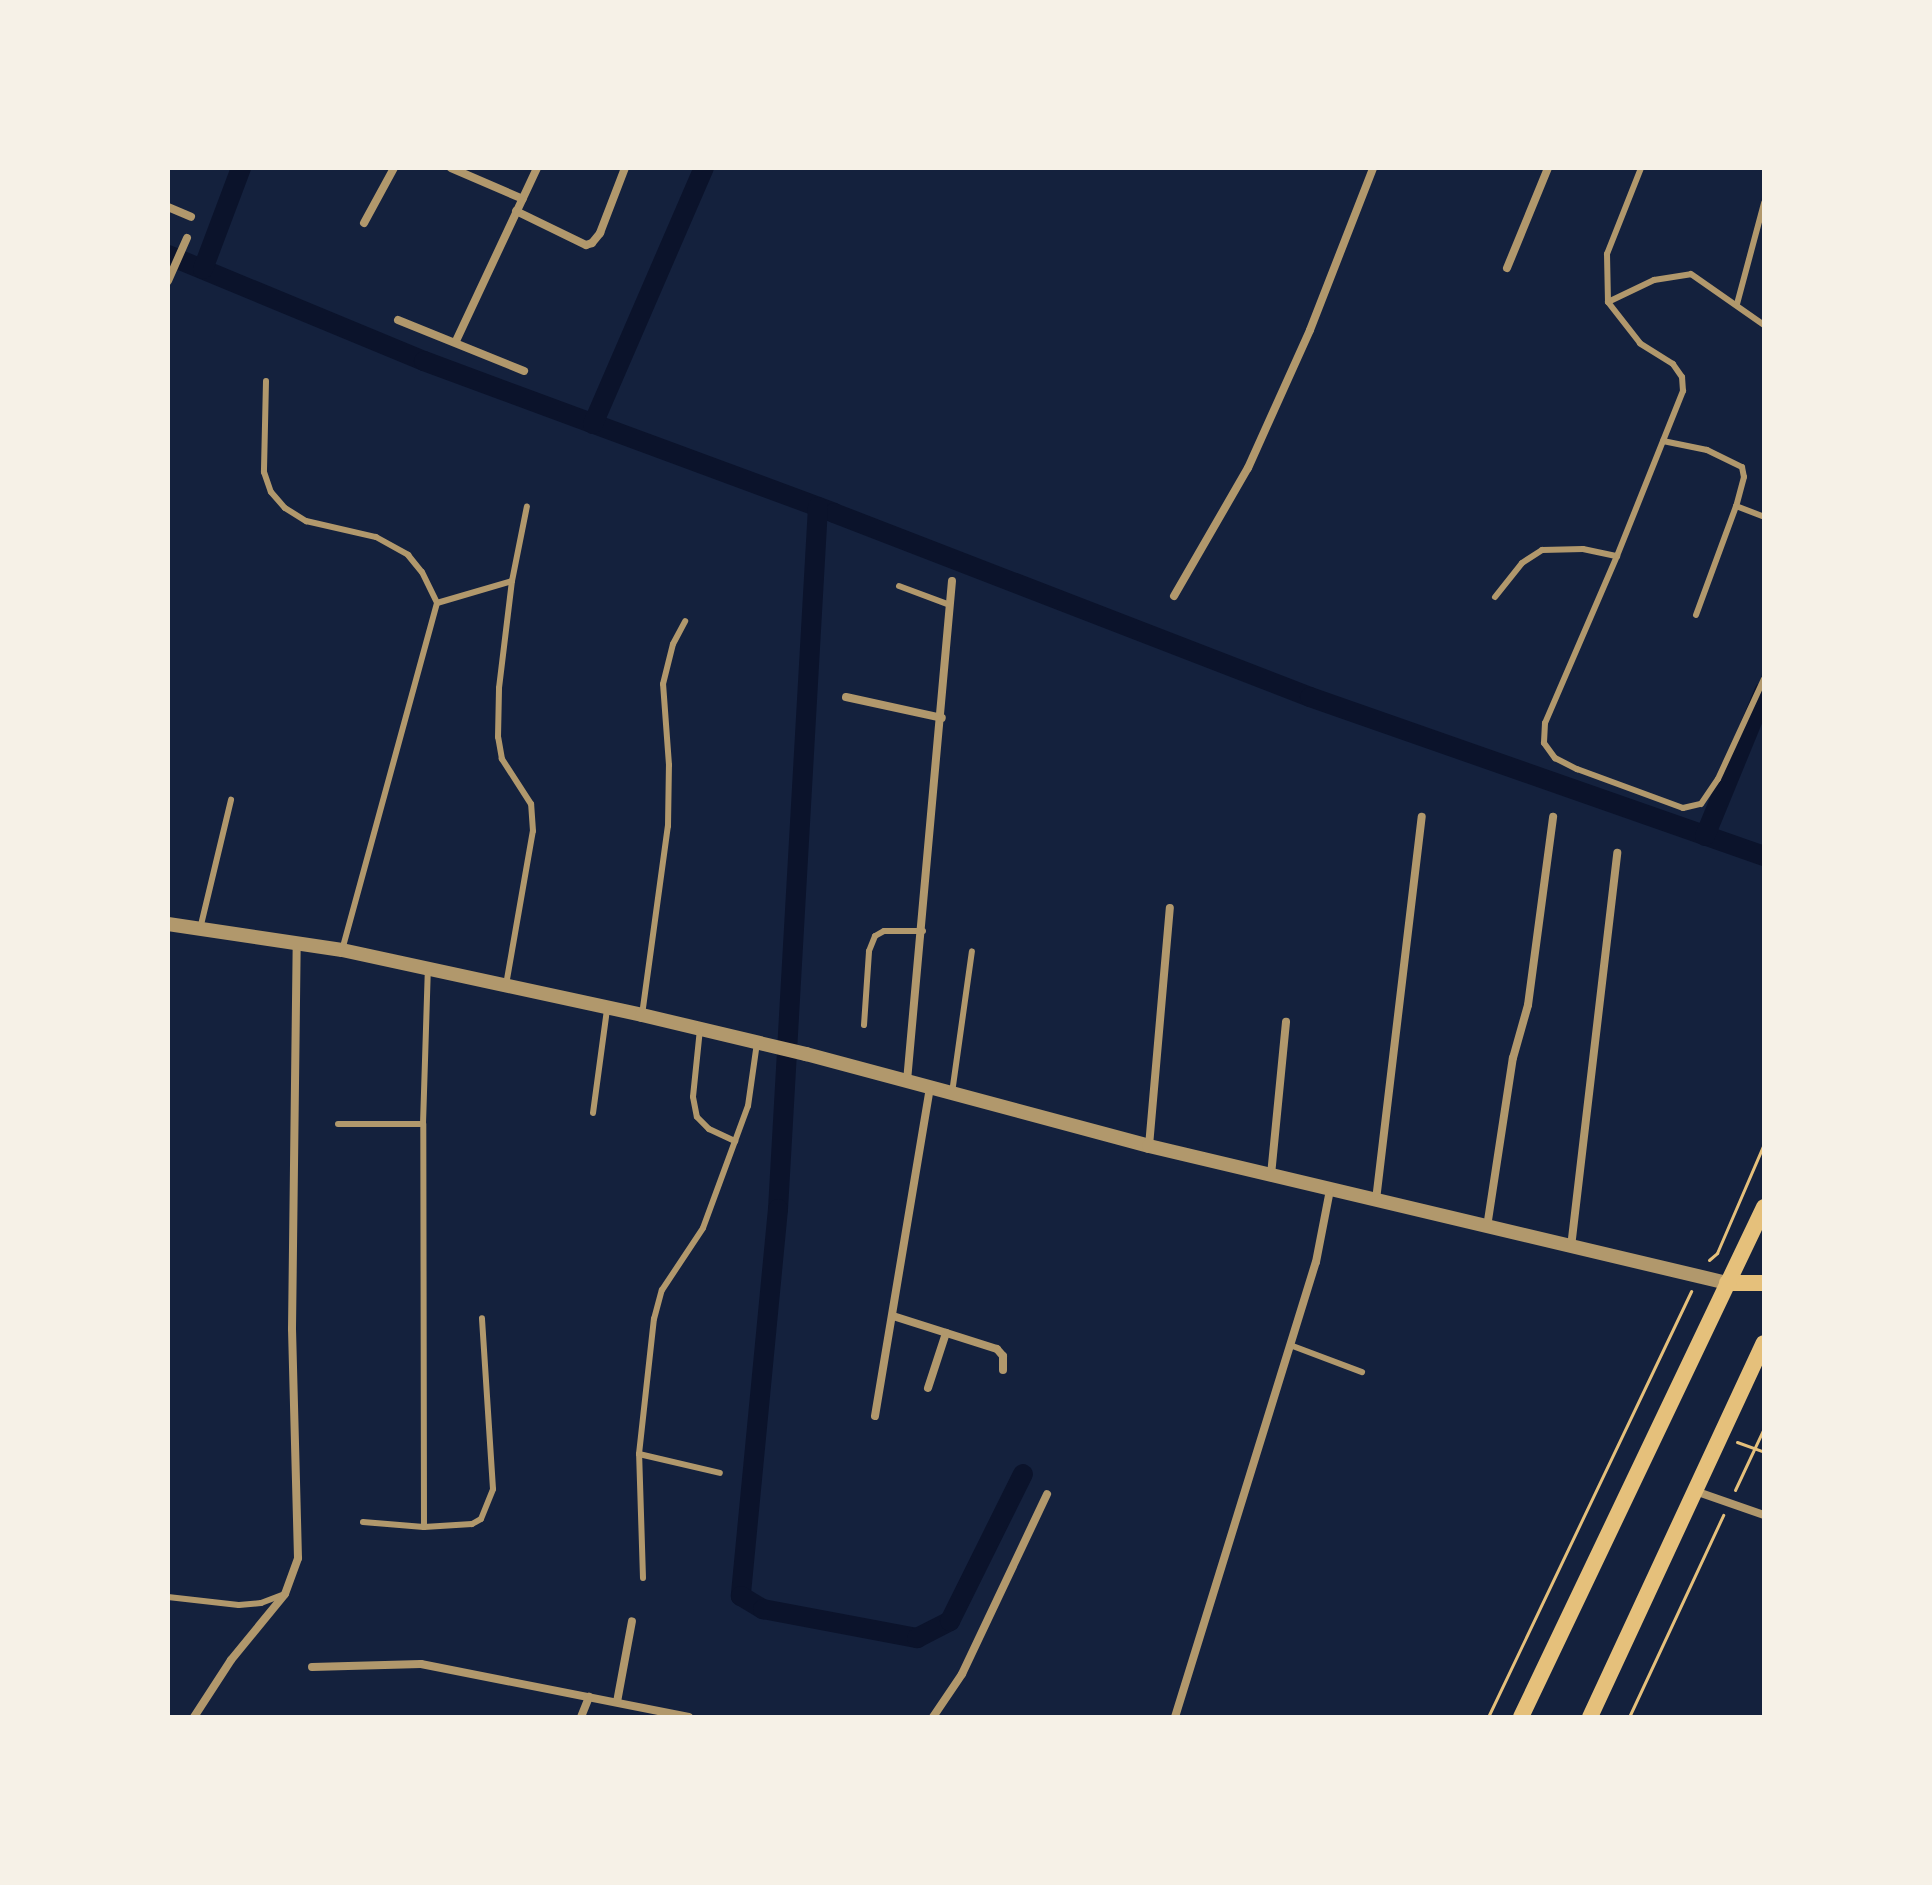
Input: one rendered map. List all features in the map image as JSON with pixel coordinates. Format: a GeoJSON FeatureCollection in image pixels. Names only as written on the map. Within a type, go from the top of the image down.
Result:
{"type":"FeatureCollection","features":[{"type":"Feature","properties":{"kind":"main road"},"geometry":{"type":"LineString","coordinates":[[1521,1717],[1764,1207]]}},
{"type":"Feature","properties":{"kind":"main road"},"geometry":{"type":"LineString","coordinates":[[1727,1283],[1764,1283]]}},
{"type":"Feature","properties":{"kind":"main road"},"geometry":{"type":"LineString","coordinates":[[1590,1717],[1764,1343]]}},
{"type":"Feature","properties":{"kind":"street"},"geometry":{"type":"LineString","coordinates":[[364,223],[394,168]]}},
{"type":"Feature","properties":{"kind":"street"},"geometry":{"type":"LineString","coordinates":[[451,168],[523,199]]}},
{"type":"Feature","properties":{"kind":"street"},"geometry":{"type":"LineString","coordinates":[[456,341],[537,168]]}},
{"type":"Feature","properties":{"kind":"street"},"geometry":{"type":"LineString","coordinates":[[516,211],[586,245],[592,243],[600,233],[625,168]]}},
{"type":"Feature","properties":{"kind":"street"},"geometry":{"type":"LineString","coordinates":[[1174,596],[1248,468],[1310,330],[1373,168]]}},
{"type":"Feature","properties":{"kind":"street"},"geometry":{"type":"LineString","coordinates":[[1507,268],[1548,168]]}},
{"type":"Feature","properties":{"kind":"street"},"geometry":{"type":"LineString","coordinates":[[168,207],[191,217]]}},
{"type":"Feature","properties":{"kind":"street"},"geometry":{"type":"LineString","coordinates":[[168,281],[187,238]]}},
{"type":"Feature","properties":{"kind":"street"},"geometry":{"type":"LineString","coordinates":[[398,320],[524,371]]}},
{"type":"Feature","properties":{"kind":"street"},"geometry":{"type":"LineString","coordinates":[[907,1081],[923,931],[952,581]]}},
{"type":"Feature","properties":{"kind":"street"},"geometry":{"type":"LineString","coordinates":[[846,697],[942,718]]}},
{"type":"Feature","properties":{"kind":"street"},"geometry":{"type":"LineString","coordinates":[[1376,1201],[1422,817]]}},
{"type":"Feature","properties":{"kind":"street"},"geometry":{"type":"LineString","coordinates":[[1487,1227],[1513,1058],[1528,1005],[1553,817]]}},
{"type":"Feature","properties":{"kind":"street"},"geometry":{"type":"LineString","coordinates":[[1571,1247],[1617,853]]}},
{"type":"Feature","properties":{"kind":"street"},"geometry":{"type":"LineString","coordinates":[[1149,1146],[1170,908]]}},
{"type":"Feature","properties":{"kind":"street"},"geometry":{"type":"LineString","coordinates":[[168,924],[342,950],[642,1015],[806,1054],[1149,1146],[1727,1283]]}},
{"type":"Feature","properties":{"kind":"street"},"geometry":{"type":"LineString","coordinates":[[194,1717],[231,1660],[285,1594],[298,1558],[292,1329],[297,943]]}},
{"type":"Feature","properties":{"kind":"street"},"geometry":{"type":"LineString","coordinates":[[1271,1175],[1286,1022]]}},
{"type":"Feature","properties":{"kind":"street"},"geometry":{"type":"LineString","coordinates":[[875,1416],[930,1087]]}},
{"type":"Feature","properties":{"kind":"street"},"geometry":{"type":"LineString","coordinates":[[1175,1717],[1316,1262],[1330,1190]]}},
{"type":"Feature","properties":{"kind":"street"},"geometry":{"type":"LineString","coordinates":[[893,1316],[997,1349],[1003,1356],[1003,1370]]}},
{"type":"Feature","properties":{"kind":"street"},"geometry":{"type":"LineString","coordinates":[[928,1388],[946,1333]]}},
{"type":"Feature","properties":{"kind":"street"},"geometry":{"type":"LineString","coordinates":[[1695,1491],[1764,1515]]}},
{"type":"Feature","properties":{"kind":"street"},"geometry":{"type":"LineString","coordinates":[[933,1717],[962,1674],[1047,1494]]}},
{"type":"Feature","properties":{"kind":"street"},"geometry":{"type":"LineString","coordinates":[[617,1702],[632,1621]]}},
{"type":"Feature","properties":{"kind":"street"},"geometry":{"type":"LineString","coordinates":[[312,1667],[421,1664],[689,1717]]}},
{"type":"Feature","properties":{"kind":"street"},"geometry":{"type":"LineString","coordinates":[[581,1717],[589,1697]]}},
{"type":"Feature","properties":{"kind":"lane"},"geometry":{"type":"LineString","coordinates":[[1641,168],[1607,254],[1608,302],[1640,343],[1673,364],[1682,377],[1683,391],[1545,723],[1544,743],[1555,758],[1577,769],[1683,808],[1701,804],[1718,779],[1764,679]]}},
{"type":"Feature","properties":{"kind":"lane"},"geometry":{"type":"LineString","coordinates":[[1737,304],[1764,203]]}},
{"type":"Feature","properties":{"kind":"lane"},"geometry":{"type":"LineString","coordinates":[[1608,302],[1654,280],[1691,274],[1764,325]]}},
{"type":"Feature","properties":{"kind":"lane"},"geometry":{"type":"LineString","coordinates":[[266,381],[264,472],[271,492],[285,508],[306,521],[376,537],[408,555],[422,572],[437,603],[342,950]]}},
{"type":"Feature","properties":{"kind":"lane"},"geometry":{"type":"LineString","coordinates":[[1663,441],[1707,450],[1742,467],[1744,477],[1696,615]]}},
{"type":"Feature","properties":{"kind":"lane"},"geometry":{"type":"LineString","coordinates":[[506,985],[533,831],[531,804],[502,759],[498,737],[499,688],[512,581],[527,506]]}},
{"type":"Feature","properties":{"kind":"lane"},"geometry":{"type":"LineString","coordinates":[[1736,506],[1764,517]]}},
{"type":"Feature","properties":{"kind":"lane"},"geometry":{"type":"LineString","coordinates":[[1495,597],[1522,563],[1542,550],[1570,548],[1617,556]]}},
{"type":"Feature","properties":{"kind":"lane"},"geometry":{"type":"LineString","coordinates":[[437,603],[512,581]]}},
{"type":"Feature","properties":{"kind":"lane"},"geometry":{"type":"LineString","coordinates":[[899,586],[950,605]]}},
{"type":"Feature","properties":{"kind":"lane"},"geometry":{"type":"LineString","coordinates":[[642,1015],[668,826],[669,765],[663,684],[673,644],[685,621]]}},
{"type":"Feature","properties":{"kind":"lane"},"geometry":{"type":"LineString","coordinates":[[200,929],[231,800]]}},
{"type":"Feature","properties":{"kind":"lane"},"geometry":{"type":"LineString","coordinates":[[864,1025],[869,951],[875,936],[884,931],[923,931]]}},
{"type":"Feature","properties":{"kind":"lane"},"geometry":{"type":"LineString","coordinates":[[952,1093],[972,951]]}},
{"type":"Feature","properties":{"kind":"lane"},"geometry":{"type":"LineString","coordinates":[[424,1527],[423,1124],[428,968]]}},
{"type":"Feature","properties":{"kind":"lane"},"geometry":{"type":"LineString","coordinates":[[593,1113],[607,1008]]}},
{"type":"Feature","properties":{"kind":"lane"},"geometry":{"type":"LineString","coordinates":[[700,1029],[693,1097],[697,1117],[709,1129],[735,1141]]}},
{"type":"Feature","properties":{"kind":"lane"},"geometry":{"type":"LineString","coordinates":[[643,1578],[639,1454],[654,1319],[662,1290],[703,1228],[748,1106],[757,1043]]}},
{"type":"Feature","properties":{"kind":"lane"},"geometry":{"type":"LineString","coordinates":[[338,1124],[423,1124]]}},
{"type":"Feature","properties":{"kind":"lane"},"geometry":{"type":"LineString","coordinates":[[363,1522],[424,1527],[472,1524],[481,1519],[493,1489],[482,1318]]}},
{"type":"Feature","properties":{"kind":"lane"},"geometry":{"type":"LineString","coordinates":[[1290,1345],[1362,1372]]}},
{"type":"Feature","properties":{"kind":"lane"},"geometry":{"type":"LineString","coordinates":[[639,1454],[720,1473]]}},
{"type":"Feature","properties":{"kind":"lane"},"geometry":{"type":"LineString","coordinates":[[168,1597],[239,1605],[261,1603],[285,1594]]}},
{"type":"Feature","properties":{"kind":"path"},"geometry":{"type":"LineString","coordinates":[[1711,1258],[1717,1253],[1764,1144]]}},
{"type":"Feature","properties":{"kind":"path"},"geometry":{"type":"LineString","coordinates":[[1488,1717],[1685,1299]]}},
{"type":"Feature","properties":{"kind":"path"},"geometry":{"type":"LineString","coordinates":[[1629,1717],[1764,1428]]}},
{"type":"Feature","properties":{"kind":"path"},"geometry":{"type":"LineString","coordinates":[[1721,1437],[1764,1452]]}},
{"type":"Feature","properties":{"kind":"waterway"},"geometry":{"type":"LineString","coordinates":[[203,269],[241,168]]}},
{"type":"Feature","properties":{"kind":"waterway"},"geometry":{"type":"LineString","coordinates":[[593,424],[704,168]]}},
{"type":"Feature","properties":{"kind":"waterway"},"geometry":{"type":"LineString","coordinates":[[168,255],[424,361],[834,513],[1310,697],[1764,856]]}},
{"type":"Feature","properties":{"kind":"waterway"},"geometry":{"type":"LineString","coordinates":[[818,507],[778,1209],[741,1596],[763,1609],[917,1638],[950,1621],[1023,1474]]}},
{"type":"Feature","properties":{"kind":"waterway"},"geometry":{"type":"LineString","coordinates":[[1705,836],[1764,692]]}}]}
